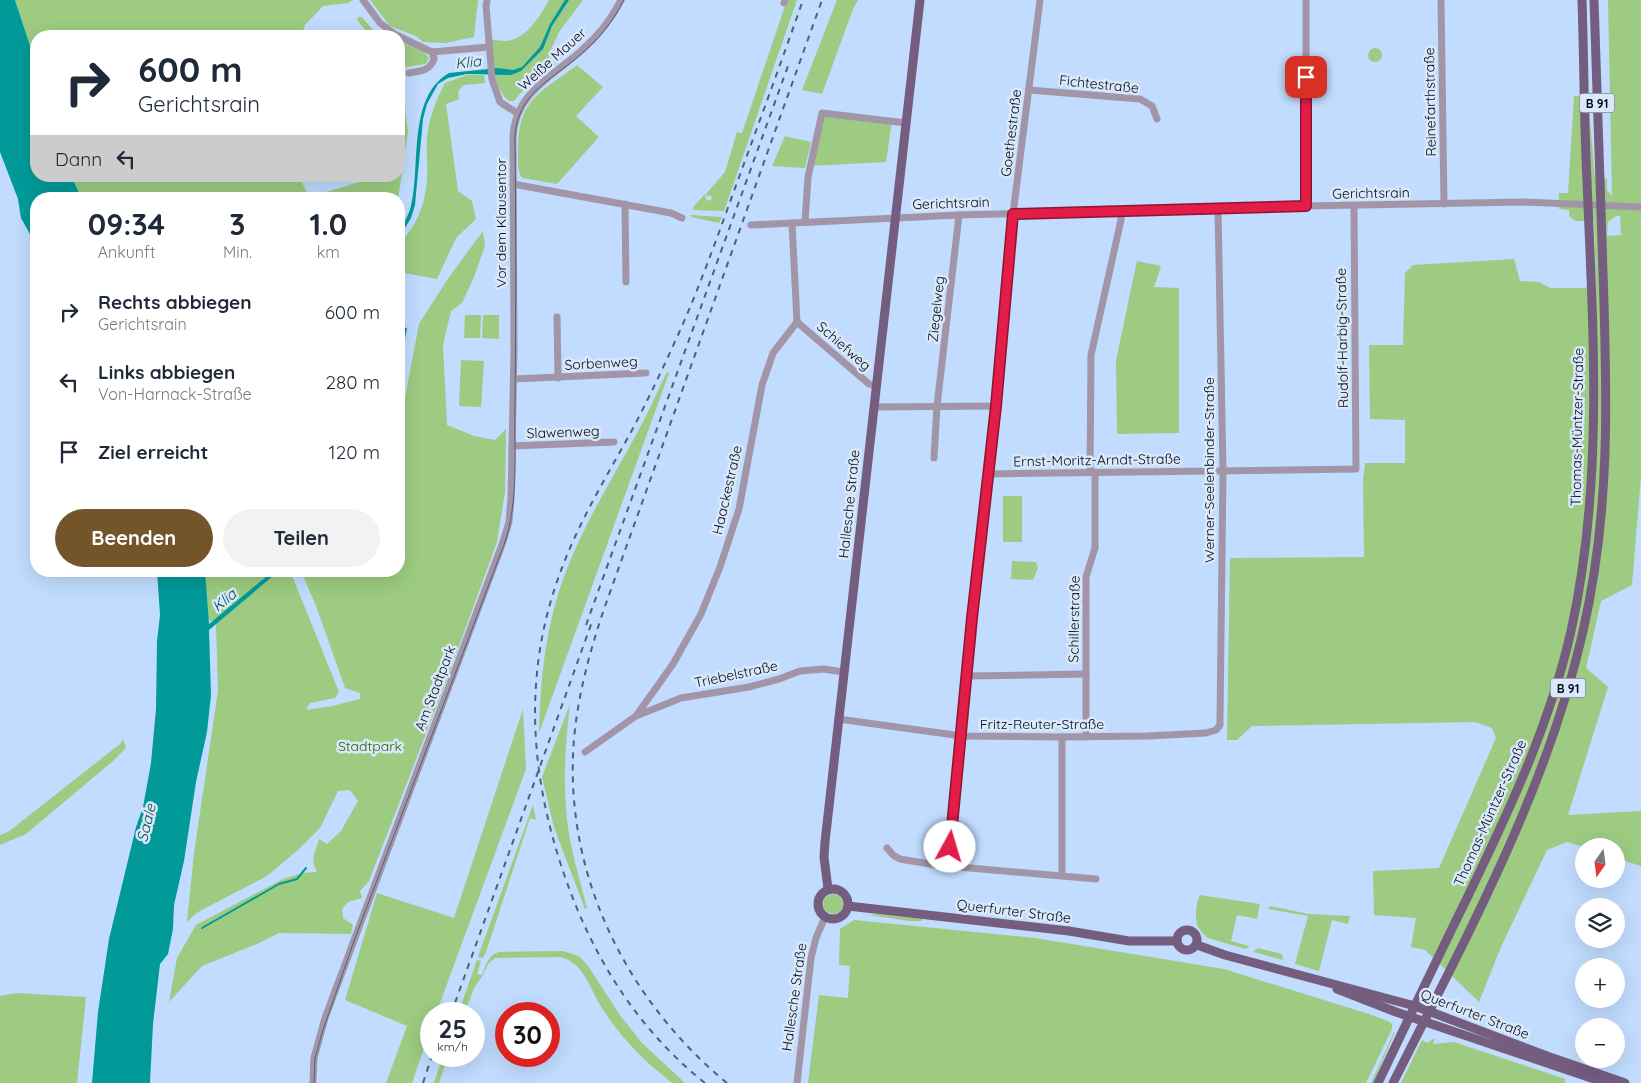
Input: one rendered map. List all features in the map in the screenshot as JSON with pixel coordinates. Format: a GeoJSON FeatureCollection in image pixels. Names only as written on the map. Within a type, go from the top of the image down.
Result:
{"type":"FeatureCollection","features":[{"type":"Feature","properties":{"kind":"main road","name":"Hallesche Straße"},"geometry":{"type":"LineString","coordinates":[[828,889],[824,842],[920,0]]}},
{"type":"Feature","properties":{"kind":"main road","name":"Thomas-Müntzer-Straße"},"geometry":{"type":"LineString","coordinates":[[1378,1083],[1516,794],[1545,721],[1570,634],[1587,543],[1593,458],[1593,356],[1582,0]]}},
{"type":"Feature","properties":{"kind":"main road","name":"Thomas-Müntzer-Straße"},"geometry":{"type":"LineString","coordinates":[[1393,1083],[1492,884],[1527,804],[1557,722],[1583,632],[1600,537],[1606,460],[1606,340],[1594,0]]}},
{"type":"Feature","properties":{"kind":"main road"},"geometry":{"type":"LineString","coordinates":[[828,889],[839,889],[848,899],[848,906],[844,915],[830,919],[819,910],[818,902],[821,894],[828,889]]}},
{"type":"Feature","properties":{"kind":"main road","name":"Querfurter Straße"},"geometry":{"type":"LineString","coordinates":[[848,906],[1069,932],[1128,941],[1177,941]]}},
{"type":"Feature","properties":{"kind":"main road"},"geometry":{"type":"LineString","coordinates":[[1190,930],[1197,938],[1197,945],[1187,951],[1181,948],[1177,941],[1180,933],[1190,930]]}},
{"type":"Feature","properties":{"kind":"main road","name":"Querfurter Straße"},"geometry":{"type":"LineString","coordinates":[[1197,945],[1225,955],[1415,1006],[1547,1056],[1625,1083]]}},
{"type":"Feature","properties":{"kind":"main road","name":"Querfurter Straße"},"geometry":{"type":"LineString","coordinates":[[1314,979],[1424,1021],[1606,1083]]}},
{"type":"Feature","properties":{"kind":"street"},"geometry":{"type":"LineString","coordinates":[[363,0],[380,23],[389,30]]}},
{"type":"Feature","properties":{"kind":"street"},"geometry":{"type":"LineString","coordinates":[[487,0],[488,47],[492,79],[500,102],[517,113]]}},
{"type":"Feature","properties":{"kind":"street","name":"Weiße Mauer"},"geometry":{"type":"LineString","coordinates":[[517,113],[524,101],[534,90],[588,45],[607,24],[621,0]]}},
{"type":"Feature","properties":{"kind":"street","name":"Goethestraße"},"geometry":{"type":"LineString","coordinates":[[947,866],[996,406],[1013,214],[1040,0]]}},
{"type":"Feature","properties":{"kind":"street"},"geometry":{"type":"LineString","coordinates":[[1306,0],[1306,206]]}},
{"type":"Feature","properties":{"kind":"street","name":"Reinefarthstraße"},"geometry":{"type":"LineString","coordinates":[[1441,0],[1444,204]]}},
{"type":"Feature","properties":{"kind":"street"},"geometry":{"type":"LineString","coordinates":[[405,39],[432,52],[488,47]]}},
{"type":"Feature","properties":{"kind":"street"},"geometry":{"type":"LineString","coordinates":[[408,73],[424,71],[429,68],[434,59],[432,52]]}},
{"type":"Feature","properties":{"kind":"street","name":"Fichtestraße"},"geometry":{"type":"LineString","coordinates":[[1029,90],[1140,99],[1152,106],[1157,118]]}},
{"type":"Feature","properties":{"kind":"street","name":"Vor dem Klausentor"},"geometry":{"type":"LineString","coordinates":[[514,379],[513,184],[514,130],[517,113]]}},
{"type":"Feature","properties":{"kind":"street"},"geometry":{"type":"LineString","coordinates":[[805,222],[808,177],[822,113],[906,123]]}},
{"type":"Feature","properties":{"kind":"street"},"geometry":{"type":"LineString","coordinates":[[513,184],[671,212],[682,218]]}},
{"type":"Feature","properties":{"kind":"street","name":"Gerichtsrain"},"geometry":{"type":"LineString","coordinates":[[751,225],[896,217],[1306,206],[1523,202],[1641,207]]}},
{"type":"Feature","properties":{"kind":"street"},"geometry":{"type":"LineString","coordinates":[[625,204],[626,282]]}},
{"type":"Feature","properties":{"kind":"street","name":"Rudolf-Harbig-Straße"},"geometry":{"type":"LineString","coordinates":[[1354,206],[1356,469]]}},
{"type":"Feature","properties":{"kind":"street","name":"Werner-Seelenbinder-Straße"},"geometry":{"type":"LineString","coordinates":[[1216,730],[1220,725],[1224,471],[1218,209]]}},
{"type":"Feature","properties":{"kind":"street","name":"Schillerstraße"},"geometry":{"type":"LineString","coordinates":[[1086,737],[1086,577],[1095,548],[1091,355],[1121,220],[1121,211]]}},
{"type":"Feature","properties":{"kind":"street","name":"Ziegelweg"},"geometry":{"type":"LineString","coordinates":[[938,406],[959,215]]}},
{"type":"Feature","properties":{"kind":"street"},"geometry":{"type":"LineString","coordinates":[[792,223],[797,322]]}},
{"type":"Feature","properties":{"kind":"street","name":"Sorbenweg"},"geometry":{"type":"LineString","coordinates":[[557,317],[558,378]]}},
{"type":"Feature","properties":{"kind":"street","name":"Schiefweg"},"geometry":{"type":"LineString","coordinates":[[797,322],[869,384],[876,386]]}},
{"type":"Feature","properties":{"kind":"street","name":"Haackestraße"},"geometry":{"type":"LineString","coordinates":[[585,752],[636,716],[674,664],[701,614],[720,567],[739,509],[762,385],[774,353],[797,322]]}},
{"type":"Feature","properties":{"kind":"street","name":"Sorbenweg"},"geometry":{"type":"LineString","coordinates":[[514,379],[646,373]]}},
{"type":"Feature","properties":{"kind":"street","name":"Am Stadtpark"},"geometry":{"type":"LineString","coordinates":[[313,1083],[314,1058],[325,1018],[506,532],[512,498],[514,379]]}},
{"type":"Feature","properties":{"kind":"street"},"geometry":{"type":"LineString","coordinates":[[934,458],[938,406]]}},
{"type":"Feature","properties":{"kind":"street"},"geometry":{"type":"LineString","coordinates":[[874,407],[996,406]]}},
{"type":"Feature","properties":{"kind":"street","name":"Slawenweg"},"geometry":{"type":"LineString","coordinates":[[512,446],[614,442]]}},
{"type":"Feature","properties":{"kind":"street","name":"Ernst-Moritz-Arndt-Straße"},"geometry":{"type":"LineString","coordinates":[[988,474],[1356,469]]}},
{"type":"Feature","properties":{"kind":"street","name":"Triebelstraße"},"geometry":{"type":"LineString","coordinates":[[636,716],[681,698],[749,687],[800,672],[824,669],[843,672]]}},
{"type":"Feature","properties":{"kind":"street"},"geometry":{"type":"LineString","coordinates":[[967,676],[1086,674]]}},
{"type":"Feature","properties":{"kind":"street","name":"Fritz-Reuter-Straße"},"geometry":{"type":"LineString","coordinates":[[838,719],[962,736],[1086,737],[1206,733],[1216,730]]}},
{"type":"Feature","properties":{"kind":"street"},"geometry":{"type":"LineString","coordinates":[[1062,737],[1062,876]]}},
{"type":"Feature","properties":{"kind":"street"},"geometry":{"type":"LineString","coordinates":[[887,848],[892,855],[900,859],[947,866],[1096,879]]}},
{"type":"Feature","properties":{"kind":"street","name":"Hallesche Straße"},"geometry":{"type":"LineString","coordinates":[[797,1083],[811,958],[816,938],[826,917]]}},
{"type":"Feature","properties":{"kind":"green space"},"geometry":{"type":"Polygon","coordinates":[[[15,0],[353,0],[348,3],[323,6],[305,25],[303,30],[30,30],[30,46],[15,0]]]}},
{"type":"Feature","properties":{"kind":"green space"},"geometry":{"type":"Polygon","coordinates":[[[370,0],[478,0],[474,37],[445,43],[423,42],[405,30],[390,26],[370,0]]]}},
{"type":"Feature","properties":{"kind":"green space"},"geometry":{"type":"Polygon","coordinates":[[[549,0],[583,0],[559,32],[548,56],[556,64],[525,88],[514,101],[509,101],[504,96],[497,81],[490,39],[506,41],[520,36],[532,26],[549,0]]]}},
{"type":"Feature","properties":{"kind":"green space"},"geometry":{"type":"Polygon","coordinates":[[[787,0],[797,0],[724,211],[693,210],[694,206],[705,194],[706,199],[710,201],[712,198],[706,194],[725,172],[737,132],[742,133],[787,0]]]}},
{"type":"Feature","properties":{"kind":"green space"},"geometry":{"type":"Polygon","coordinates":[[[837,0],[858,0],[822,94],[802,90],[837,0]]]}},
{"type":"Feature","properties":{"kind":"green space"},"geometry":{"type":"Polygon","coordinates":[[[1608,0],[1641,0],[1641,476],[1632,585],[1601,601],[1586,668],[1608,687],[1568,815],[1641,811],[1641,866],[1625,861],[1625,838],[1575,838],[1575,844],[1567,842],[1547,850],[1501,947],[1479,1002],[1425,950],[1411,947],[1416,918],[1374,915],[1373,871],[1439,868],[1496,738],[1492,728],[1475,722],[1252,726],[1237,740],[1227,740],[1230,558],[1364,557],[1363,481],[1365,463],[1405,463],[1405,420],[1370,419],[1369,345],[1403,345],[1405,273],[1413,265],[1514,259],[1520,281],[1539,282],[1550,288],[1596,286],[1594,221],[1575,221],[1569,216],[1569,210],[1559,209],[1559,193],[1568,193],[1574,96],[1588,96],[1595,178],[1607,179],[1607,190],[1612,196],[1608,0]],[[1616,216],[1608,222],[1607,236],[1621,235],[1620,216],[1616,216]]]}},
{"type":"Feature","properties":{"kind":"green space"},"geometry":{"type":"Polygon","coordinates":[[[358,17],[362,17],[373,30],[365,30],[357,20],[358,17]]]}},
{"type":"Feature","properties":{"kind":"green space"},"geometry":{"type":"Polygon","coordinates":[[[405,44],[424,52],[429,58],[426,64],[405,67],[405,44]]]}},
{"type":"Feature","properties":{"kind":"green space"},"geometry":{"type":"Polygon","coordinates":[[[1375,48],[1380,50],[1382,55],[1380,60],[1375,62],[1370,60],[1368,55],[1370,50],[1375,48]]]}},
{"type":"Feature","properties":{"kind":"green space"},"geometry":{"type":"Polygon","coordinates":[[[577,65],[603,87],[576,116],[599,137],[557,184],[522,178],[518,165],[519,134],[522,119],[527,108],[542,91],[577,65]]]}},
{"type":"Feature","properties":{"kind":"green space"},"geometry":{"type":"Polygon","coordinates":[[[467,75],[484,75],[485,83],[464,85],[458,91],[459,99],[446,104],[458,191],[472,201],[476,219],[456,238],[437,279],[405,273],[405,237],[415,223],[422,207],[426,189],[429,123],[445,83],[467,75]]]}},
{"type":"Feature","properties":{"kind":"green space"},"geometry":{"type":"Polygon","coordinates":[[[405,109],[408,131],[405,151],[405,109]]]}},
{"type":"Feature","properties":{"kind":"green space"},"geometry":{"type":"Polygon","coordinates":[[[822,113],[892,121],[886,162],[810,166],[822,113]]]}},
{"type":"Feature","properties":{"kind":"green space"},"geometry":{"type":"Polygon","coordinates":[[[785,136],[811,142],[805,168],[772,166],[785,136]]]}},
{"type":"Feature","properties":{"kind":"green space"},"geometry":{"type":"Polygon","coordinates":[[[74,182],[302,182],[307,192],[79,192],[74,182]]]}},
{"type":"Feature","properties":{"kind":"green space"},"geometry":{"type":"Polygon","coordinates":[[[360,182],[400,182],[399,192],[326,192],[360,182]]]}},
{"type":"Feature","properties":{"kind":"green space"},"geometry":{"type":"Polygon","coordinates":[[[691,215],[722,217],[719,223],[691,217],[691,215]]]}},
{"type":"Feature","properties":{"kind":"green space","name":"Stadtpark"},"geometry":{"type":"Polygon","coordinates":[[[483,231],[485,246],[462,303],[451,311],[443,345],[447,425],[474,436],[495,440],[506,429],[505,492],[497,542],[446,682],[369,881],[360,891],[362,898],[348,902],[342,909],[343,918],[353,925],[351,934],[279,933],[202,966],[169,1002],[177,958],[196,925],[283,879],[302,873],[317,872],[314,859],[319,839],[327,844],[341,831],[358,801],[350,790],[338,791],[320,828],[298,850],[267,876],[198,912],[187,922],[194,853],[218,691],[216,624],[272,577],[293,577],[339,692],[335,698],[310,703],[306,710],[360,699],[360,693],[345,688],[316,606],[304,577],[405,577],[405,398],[419,324],[447,280],[483,231]]]}},
{"type":"Feature","properties":{"kind":"green space"},"geometry":{"type":"Polygon","coordinates":[[[1137,261],[1161,266],[1154,287],[1179,288],[1179,433],[1117,434],[1116,360],[1137,261]]]}},
{"type":"Feature","properties":{"kind":"green space"},"geometry":{"type":"Polygon","coordinates":[[[465,315],[481,315],[480,338],[464,338],[465,315]]]}},
{"type":"Feature","properties":{"kind":"green space"},"geometry":{"type":"Polygon","coordinates":[[[483,315],[499,315],[499,339],[482,338],[483,315]]]}},
{"type":"Feature","properties":{"kind":"green space"},"geometry":{"type":"Polygon","coordinates":[[[461,360],[484,361],[481,407],[459,406],[461,360]]]}},
{"type":"Feature","properties":{"kind":"green space"},"geometry":{"type":"Polygon","coordinates":[[[667,372],[669,373],[539,733],[544,658],[560,587],[592,514],[644,420],[667,372]]]}},
{"type":"Feature","properties":{"kind":"green space"},"geometry":{"type":"Polygon","coordinates":[[[1003,496],[1022,496],[1022,542],[1003,542],[1003,496]]]}},
{"type":"Feature","properties":{"kind":"green space"},"geometry":{"type":"Polygon","coordinates":[[[1012,561],[1036,562],[1038,568],[1033,580],[1011,579],[1012,561]]]}},
{"type":"Feature","properties":{"kind":"green space"},"geometry":{"type":"Polygon","coordinates":[[[205,577],[266,577],[213,621],[208,620],[205,577]]]}},
{"type":"Feature","properties":{"kind":"green space"},"geometry":{"type":"Polygon","coordinates":[[[570,704],[565,785],[567,818],[575,862],[587,908],[585,909],[554,827],[542,777],[570,704]]]}},
{"type":"Feature","properties":{"kind":"green space"},"geometry":{"type":"Polygon","coordinates":[[[523,709],[526,769],[440,1002],[420,1002],[420,1060],[412,1083],[386,1083],[407,1026],[345,1000],[377,893],[454,918],[523,709]]]}},
{"type":"Feature","properties":{"kind":"green space"},"geometry":{"type":"Polygon","coordinates":[[[123,739],[126,748],[113,761],[26,834],[0,845],[0,835],[8,832],[120,744],[123,739]]]}},
{"type":"Feature","properties":{"kind":"green space"},"geometry":{"type":"Polygon","coordinates":[[[533,805],[536,820],[530,818],[486,952],[483,958],[478,957],[533,805]]]}},
{"type":"Feature","properties":{"kind":"green space"},"geometry":{"type":"Polygon","coordinates":[[[833,894],[840,897],[843,904],[840,911],[833,914],[826,911],[823,904],[826,897],[833,894]]]}},
{"type":"Feature","properties":{"kind":"green space"},"geometry":{"type":"Polygon","coordinates":[[[1200,895],[1260,904],[1257,919],[1237,915],[1231,941],[1249,946],[1248,948],[1245,949],[1208,938],[1203,934],[1197,924],[1196,917],[1200,895]]]}},
{"type":"Feature","properties":{"kind":"green space"},"geometry":{"type":"Polygon","coordinates":[[[1270,906],[1309,914],[1350,916],[1348,924],[1332,920],[1319,971],[1295,964],[1308,916],[1268,909],[1270,906]]]}},
{"type":"Feature","properties":{"kind":"green space"},"geometry":{"type":"Polygon","coordinates":[[[870,915],[923,919],[922,921],[909,921],[870,915]]]}},
{"type":"Feature","properties":{"kind":"green space"},"geometry":{"type":"Polygon","coordinates":[[[854,920],[1035,938],[1224,969],[1369,1014],[1388,1021],[1392,1024],[1392,1029],[1366,1083],[808,1083],[819,995],[848,998],[850,966],[839,965],[840,929],[854,920]]]}},
{"type":"Feature","properties":{"kind":"green space"},"geometry":{"type":"Polygon","coordinates":[[[1258,948],[1282,954],[1283,960],[1253,952],[1258,948]]]}},
{"type":"Feature","properties":{"kind":"green space"},"geometry":{"type":"Polygon","coordinates":[[[563,951],[579,956],[642,1043],[685,1083],[671,1082],[637,1052],[600,1005],[580,969],[568,960],[560,957],[495,958],[488,964],[483,975],[474,988],[469,1002],[462,1002],[477,960],[481,961],[477,974],[482,975],[492,955],[499,952],[563,951]]]}},
{"type":"Feature","properties":{"kind":"green space"},"geometry":{"type":"Polygon","coordinates":[[[17,993],[86,997],[77,1083],[0,1083],[0,996],[17,993]]]}},
{"type":"Feature","properties":{"kind":"green space"},"geometry":{"type":"Polygon","coordinates":[[[1394,1032],[1373,1083],[1371,1083],[1394,1032]]]}},
{"type":"Feature","properties":{"kind":"green space"},"geometry":{"type":"Polygon","coordinates":[[[1435,1038],[1433,1044],[1454,1042],[1565,1079],[1565,1083],[1401,1083],[1422,1040],[1427,1043],[1435,1038]]]}},
{"type":"Feature","properties":{"kind":"green space"},"geometry":{"type":"Polygon","coordinates":[[[439,1067],[444,1067],[439,1083],[434,1083],[439,1067]]]}},
{"type":"Feature","properties":{"kind":"water"},"geometry":{"type":"Polygon","coordinates":[[[0,0],[15,0],[30,46],[30,182],[74,182],[79,192],[30,192],[30,234],[21,218],[18,199],[0,152],[0,0]]]}},
{"type":"Feature","properties":{"kind":"water"},"geometry":{"type":"Polygon","coordinates":[[[565,0],[569,0],[552,26],[543,49],[521,71],[511,75],[467,74],[448,78],[438,84],[427,104],[423,119],[415,205],[411,218],[405,228],[405,221],[411,206],[414,190],[421,115],[427,98],[436,84],[449,73],[498,68],[513,70],[522,67],[540,47],[550,24],[565,0]]]}},
{"type":"Feature","properties":{"kind":"water","name":"Saale"},"geometry":{"type":"Polygon","coordinates":[[[157,577],[205,577],[209,624],[266,577],[272,577],[209,630],[211,695],[207,732],[196,782],[184,861],[174,905],[173,929],[168,954],[160,964],[153,1024],[150,1083],[92,1083],[98,1012],[109,939],[136,827],[143,807],[151,763],[156,709],[157,641],[160,615],[157,577]]]}},
{"type":"Feature","properties":{"kind":"waterway"},"geometry":{"type":"LineString","coordinates":[[202,928],[279,884],[297,879],[306,868]]}},
{"type":"Feature","properties":{"kind":"tram line"},"geometry":{"type":"LineString","coordinates":[[314,1083],[315,1058],[354,941],[505,542],[509,526],[515,475],[515,137],[517,122],[528,99],[592,44],[610,23],[624,0]]}},
{"type":"Feature","properties":{"kind":"railway"},"geometry":{"type":"LineString","coordinates":[[705,1083],[658,1039],[638,1015],[603,962],[575,904],[564,874],[544,800],[535,725],[536,688],[540,650],[547,613],[566,557],[592,502],[631,432],[667,360],[686,316],[717,238],[803,0]]}},
{"type":"Feature","properties":{"kind":"railway"},"geometry":{"type":"LineString","coordinates":[[727,1083],[691,1050],[659,1013],[631,972],[608,929],[591,884],[579,837],[573,789],[574,739],[585,673],[604,609],[822,0]]}},
{"type":"Feature","properties":{"kind":"railway"},"geometry":{"type":"LineString","coordinates":[[586,625],[788,66]]}},
{"type":"Feature","properties":{"kind":"railway"},"geometry":{"type":"LineString","coordinates":[[455,1002],[593,619]]}},
{"type":"Feature","properties":{"kind":"railway"},"geometry":{"type":"LineString","coordinates":[[423,1083],[428,1067]]}},
{"type":"Feature","properties":{"kind":"route"},"geometry":{"type":"LineString","coordinates":[[950,847],[972,618],[996,406],[1013,214],[1306,206],[1306,77]]}},
{"type":"Feature","properties":{"kind":"water label","name":"Klia"},"geometry":{"type":"Point","coordinates":[468,62]}},
{"type":"Feature","properties":{"kind":"water label","name":"Klia"},"geometry":{"type":"Point","coordinates":[224,600]}}]}
